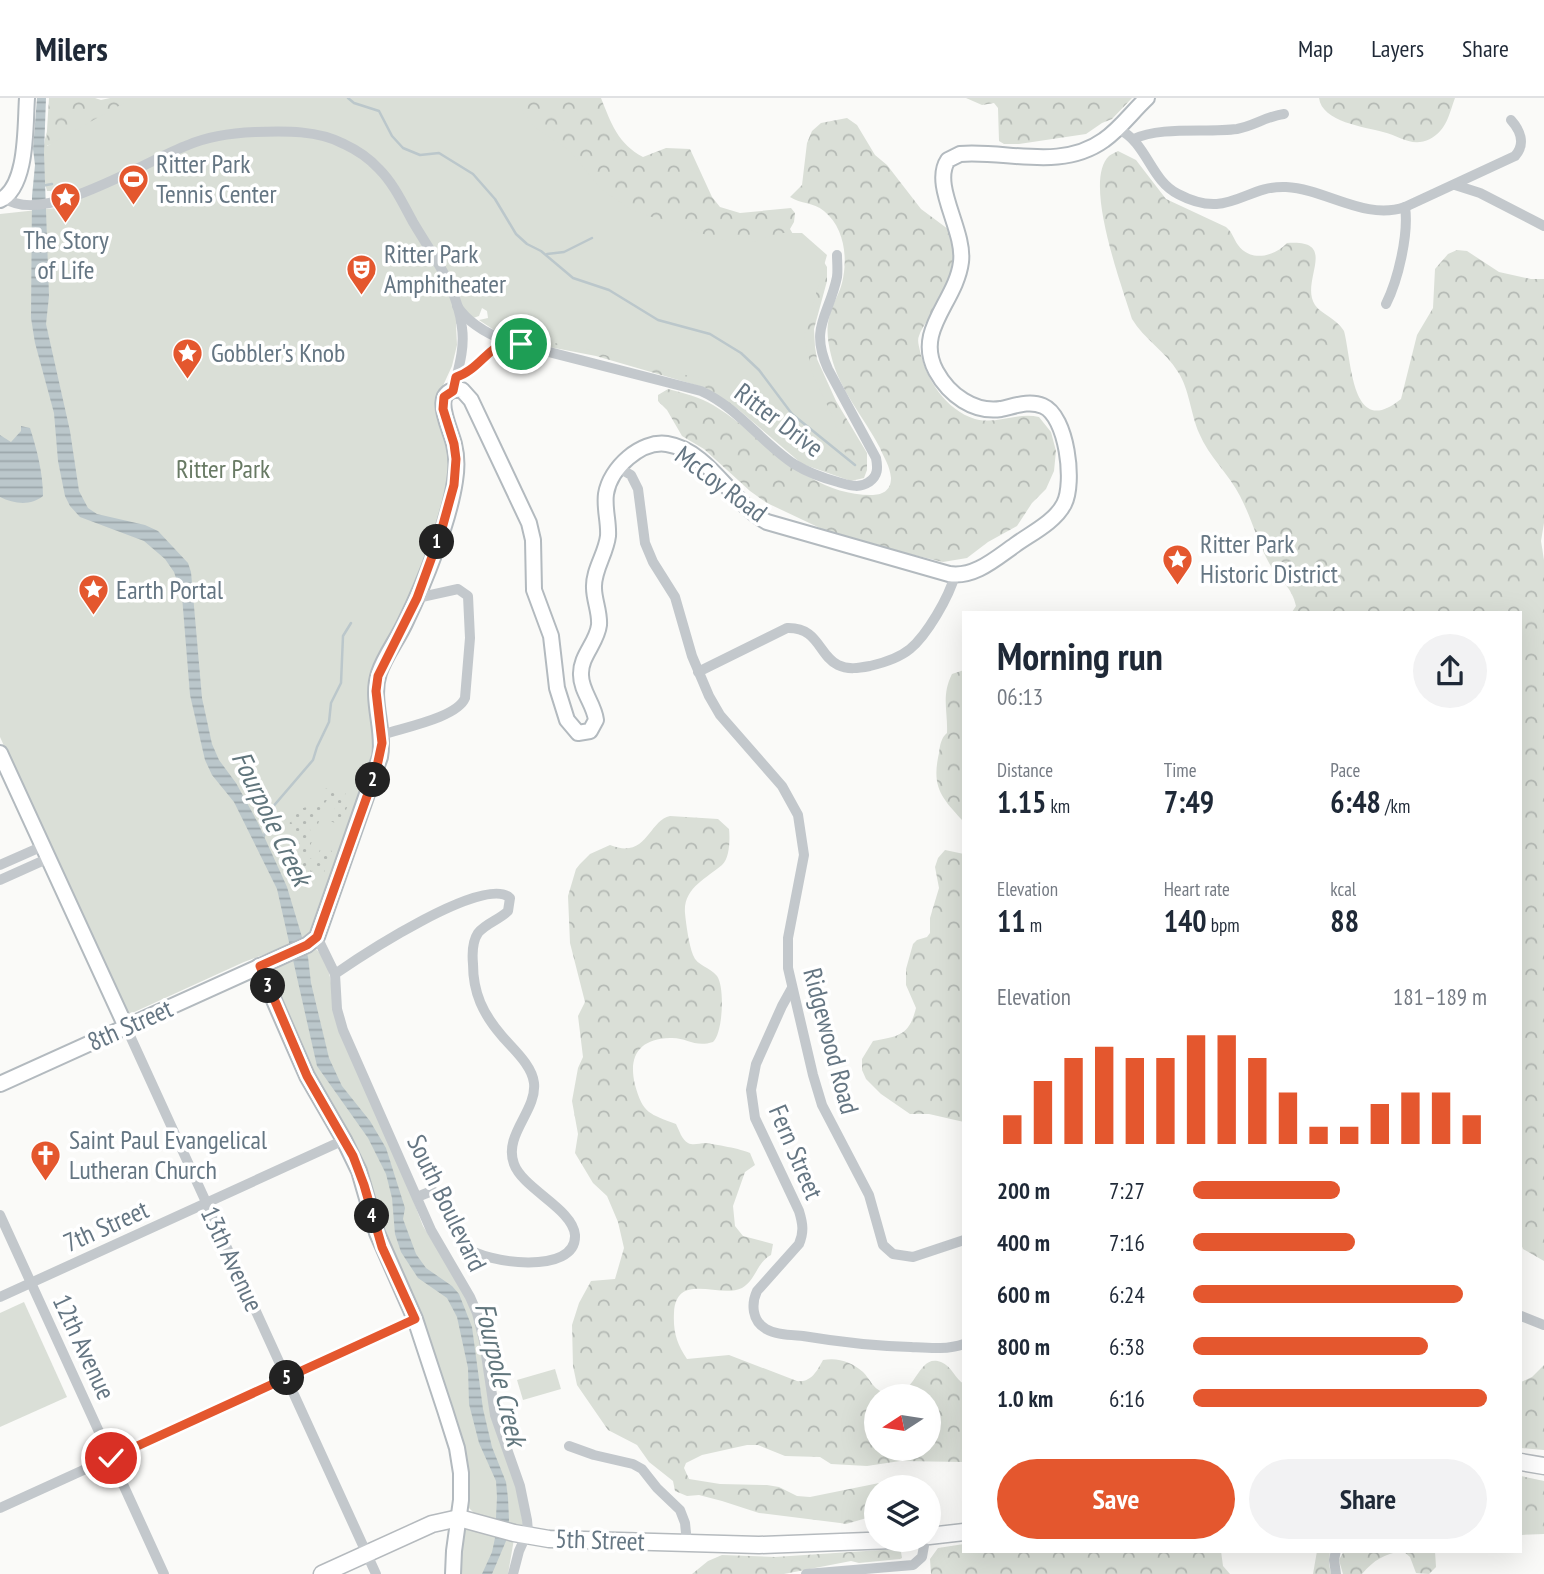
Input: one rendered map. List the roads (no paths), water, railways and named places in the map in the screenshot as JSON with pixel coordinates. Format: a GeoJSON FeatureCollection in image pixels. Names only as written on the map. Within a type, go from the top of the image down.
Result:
{"type":"FeatureCollection","features":[{"type":"Feature","properties":{"kind":"main road"},"geometry":{"type":"LineString","coordinates":[[1522,1462],[1544,1465]]}},
{"type":"Feature","properties":{"kind":"main road","name":"5th Street"},"geometry":{"type":"LineString","coordinates":[[322,1574],[432,1524],[459,1518],[549,1539],[759,1545],[864,1541]]}},
{"type":"Feature","properties":{"kind":"main road"},"geometry":{"type":"LineString","coordinates":[[941,1535],[962,1532]]}},
{"type":"Feature","properties":{"kind":"street"},"geometry":{"type":"LineString","coordinates":[[27,98],[21,167],[13,189],[2,199],[16,205],[53,203],[72,198],[200,140],[255,132],[320,135],[352,148],[380,170],[433,253],[457,306],[463,339],[454,384]]}},
{"type":"Feature","properties":{"kind":"street"},"geometry":{"type":"LineString","coordinates":[[698,672],[788,628],[808,634],[833,662],[844,668],[860,668],[905,653],[946,601],[955,575],[973,572],[982,567],[1057,513],[1067,496],[1068,467],[1064,437],[1054,415],[1048,409],[1032,403],[998,410],[977,407],[950,390],[932,363],[929,337],[956,283],[961,261],[960,239],[943,180],[945,165],[954,156],[967,153],[1042,157],[1073,154],[1102,142],[1147,98]]}},
{"type":"Feature","properties":{"kind":"street"},"geometry":{"type":"LineString","coordinates":[[1134,139],[1150,133],[1234,129],[1284,114]]}},
{"type":"Feature","properties":{"kind":"street"},"geometry":{"type":"LineString","coordinates":[[1118,129],[1134,139],[1168,187],[1179,195],[1201,202],[1224,204],[1266,190],[1287,187],[1371,209],[1391,211],[1455,185],[1519,152],[1519,132],[1511,120]]}},
{"type":"Feature","properties":{"kind":"street"},"geometry":{"type":"LineString","coordinates":[[1455,185],[1480,193],[1544,226]]}},
{"type":"Feature","properties":{"kind":"street"},"geometry":{"type":"LineString","coordinates":[[1386,304],[1396,278],[1406,222],[1405,207]]}},
{"type":"Feature","properties":{"kind":"street","name":"Ritter Drive"},"geometry":{"type":"LineString","coordinates":[[457,306],[479,327],[506,341],[701,391],[726,406],[776,450],[800,467],[852,486],[862,486],[873,480],[877,473],[876,458],[828,369],[820,347],[820,323],[837,277],[837,255]]}},
{"type":"Feature","properties":{"kind":"street"},"geometry":{"type":"LineString","coordinates":[[453,1574],[461,1474],[457,1448],[415,1319],[382,1247],[362,1178],[344,1140],[307,1076],[260,966],[315,939],[380,757],[382,735],[376,691],[378,676],[417,598],[441,532],[454,485],[455,452],[442,405],[444,397],[491,349],[506,341]]}},
{"type":"Feature","properties":{"kind":"street","name":"McCoy Road"},"geometry":{"type":"LineString","coordinates":[[454,384],[471,400],[526,513],[533,540],[534,590],[551,636],[556,688],[571,727],[582,733],[593,729],[596,720],[583,688],[581,668],[598,629],[594,581],[608,537],[606,495],[611,479],[619,468],[632,455],[648,445],[673,445],[704,464],[749,511],[767,522],[955,575]]}},
{"type":"Feature","properties":{"kind":"street","name":"Ridgewood Road"},"geometry":{"type":"LineString","coordinates":[[619,468],[631,475],[638,489],[645,543],[653,562],[675,597],[698,672],[720,715],[782,786],[798,815],[804,855],[787,948],[788,968],[822,1105],[869,1195],[883,1245],[893,1254],[913,1257],[962,1241]]}},
{"type":"Feature","properties":{"kind":"street"},"geometry":{"type":"LineString","coordinates":[[382,735],[445,715],[460,707],[465,698],[470,638],[468,596],[458,589],[417,598]]}},
{"type":"Feature","properties":{"kind":"street","name":"13th Avenue"},"geometry":{"type":"LineString","coordinates":[[0,753],[376,1574]]}},
{"type":"Feature","properties":{"kind":"street"},"geometry":{"type":"LineString","coordinates":[[0,865],[46,852]]}},
{"type":"Feature","properties":{"kind":"street"},"geometry":{"type":"LineString","coordinates":[[0,880],[46,852]]}},
{"type":"Feature","properties":{"kind":"street"},"geometry":{"type":"LineString","coordinates":[[335,974],[459,902],[497,892],[510,898],[508,912],[484,927],[475,937],[472,952],[476,992],[490,1021],[524,1062],[533,1078],[532,1097],[514,1138],[513,1162],[523,1177],[570,1223],[575,1233],[573,1248],[563,1258],[523,1262],[472,1251],[462,1242],[440,1195],[432,1191],[417,1197]]}},
{"type":"Feature","properties":{"kind":"street","name":"South Boulevard"},"geometry":{"type":"LineString","coordinates":[[315,939],[335,974],[337,1009],[343,1030],[440,1247],[463,1283],[477,1313],[495,1415],[524,1503],[528,1526],[520,1534]]}},
{"type":"Feature","properties":{"kind":"street","name":"8th Street"},"geometry":{"type":"LineString","coordinates":[[0,1084],[260,966]]}},
{"type":"Feature","properties":{"kind":"street","name":"Fern Street"},"geometry":{"type":"LineString","coordinates":[[792,988],[756,1064],[751,1090],[755,1118],[799,1211],[803,1236],[757,1291],[753,1299],[754,1315],[758,1323],[770,1331],[836,1342],[936,1348],[962,1344]]}},
{"type":"Feature","properties":{"kind":"street","name":"7th Street"},"geometry":{"type":"LineString","coordinates":[[0,1297],[344,1140]]}},
{"type":"Feature","properties":{"kind":"street","name":"12th Avenue"},"geometry":{"type":"LineString","coordinates":[[0,1215],[164,1574]]}},
{"type":"Feature","properties":{"kind":"street"},"geometry":{"type":"LineString","coordinates":[[1522,1316],[1544,1325]]}},
{"type":"Feature","properties":{"kind":"street"},"geometry":{"type":"LineString","coordinates":[[0,1508],[415,1319]]}},
{"type":"Feature","properties":{"kind":"street"},"geometry":{"type":"LineString","coordinates":[[569,1446],[642,1469],[680,1510],[685,1523],[687,1543]]}},
{"type":"Feature","properties":{"kind":"street"},"geometry":{"type":"LineString","coordinates":[[513,1574],[520,1534]]}},
{"type":"Feature","properties":{"kind":"street"},"geometry":{"type":"LineString","coordinates":[[806,1574],[913,1565],[922,1557],[923,1552]]}},
{"type":"Feature","properties":{"kind":"street"},"geometry":{"type":"LineString","coordinates":[[1335,1553],[1336,1574]]}},
{"type":"Feature","properties":{"kind":"waterway"},"geometry":{"type":"LineString","coordinates":[[348,98],[354,103],[379,111],[392,136],[403,148],[420,155],[439,153],[473,174],[495,199],[516,234],[573,278],[609,290],[658,320],[710,334],[741,353],[759,370],[792,414],[855,465]]}},
{"type":"Feature","properties":{"kind":"waterway"},"geometry":{"type":"LineString","coordinates":[[41,186],[52,184]]}},
{"type":"Feature","properties":{"kind":"waterway"},"geometry":{"type":"LineString","coordinates":[[547,254],[564,252],[592,238]]}},
{"type":"Feature","properties":{"kind":"waterway","name":"Fourpole Creek"},"geometry":{"type":"LineString","coordinates":[[264,836],[271,809],[313,760],[329,722],[331,703],[341,683],[343,636],[351,623]]}},
{"type":"Feature","properties":{"kind":"place","name":"Ritter Park Tennis Center"},"geometry":{"type":"Point","coordinates":[133,206]}},
{"type":"Feature","properties":{"kind":"place","name":"The Story of Life"},"geometry":{"type":"Point","coordinates":[66,224]}},
{"type":"Feature","properties":{"kind":"place","name":"Ritter Park Amphitheater"},"geometry":{"type":"Point","coordinates":[361,296]}},
{"type":"Feature","properties":{"kind":"place","name":"Gobbler's Knob"},"geometry":{"type":"Point","coordinates":[188,380]}},
{"type":"Feature","properties":{"kind":"place","name":"Ritter Park Historic District"},"geometry":{"type":"Point","coordinates":[1177,586]}},
{"type":"Feature","properties":{"kind":"place","name":"Earth Portal"},"geometry":{"type":"Point","coordinates":[93,617]}},
{"type":"Feature","properties":{"kind":"place","name":"Saint Paul Evangelical Lutheran Church"},"geometry":{"type":"Point","coordinates":[46,1182]}},
{"type":"Feature","properties":{"kind":"park label","name":"Ritter Park"},"geometry":{"type":"Point","coordinates":[223,469]}}]}
